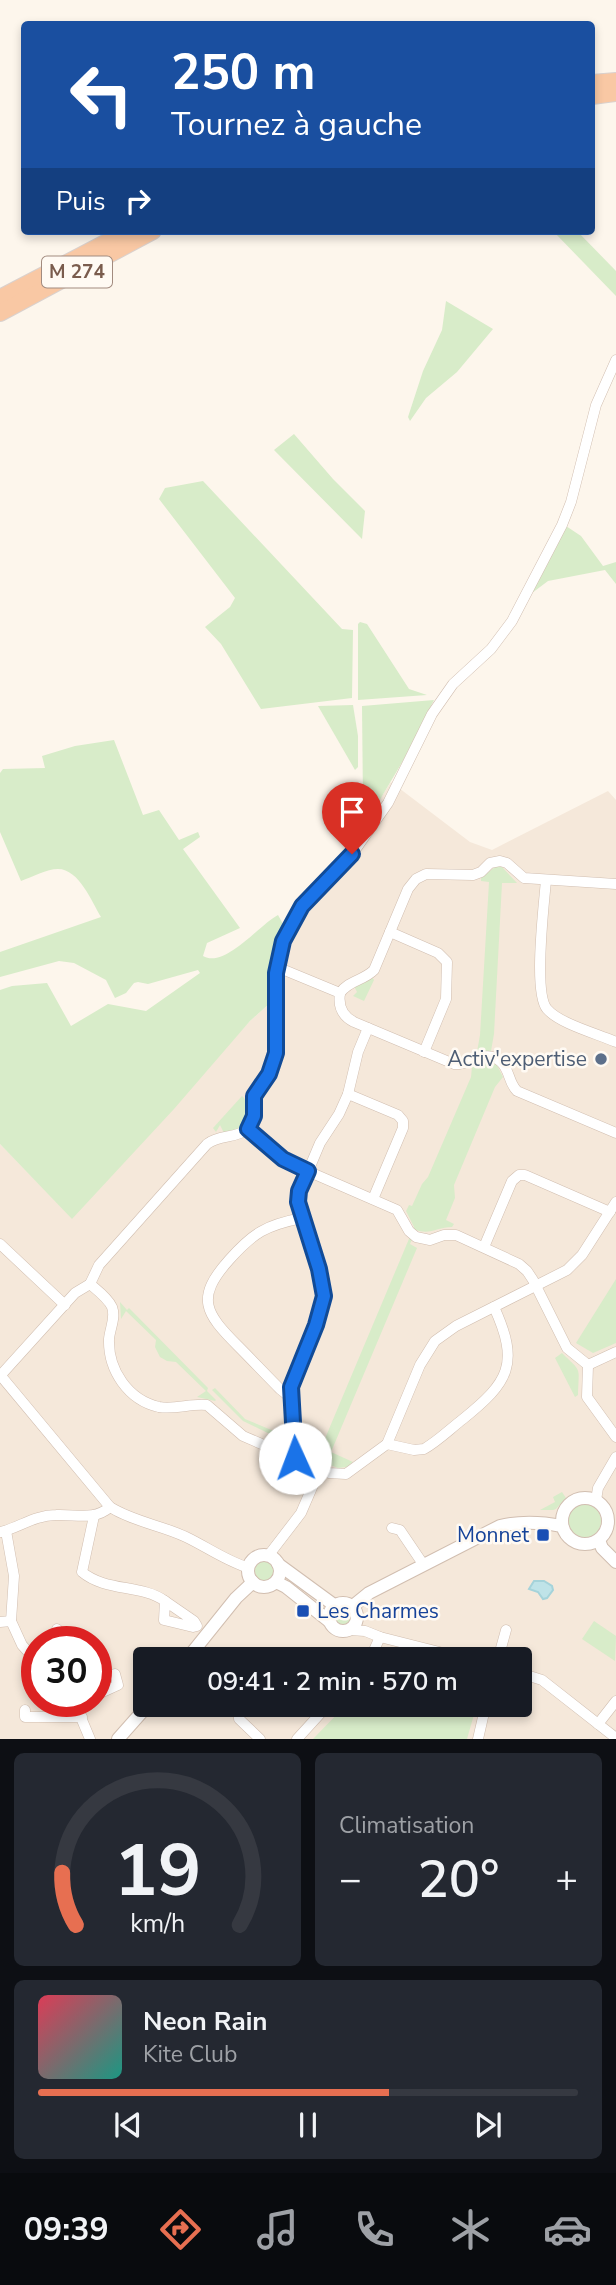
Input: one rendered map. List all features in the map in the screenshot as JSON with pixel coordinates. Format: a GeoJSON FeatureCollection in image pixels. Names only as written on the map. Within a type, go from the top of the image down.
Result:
{"type":"FeatureCollection","features":[{"type":"Feature","properties":{"kind":"highway"},"geometry":{"type":"LineString","coordinates":[[595,83],[616,81]]}},
{"type":"Feature","properties":{"kind":"highway"},"geometry":{"type":"LineString","coordinates":[[595,96],[616,93]]}},
{"type":"Feature","properties":{"kind":"highway","name":"M 274"},"geometry":{"type":"LineString","coordinates":[[0,298],[120,235]]}},
{"type":"Feature","properties":{"kind":"highway","name":"M 274"},"geometry":{"type":"LineString","coordinates":[[0,313],[146,235]]}},
{"type":"Feature","properties":{"kind":"street"},"geometry":{"type":"LineString","coordinates":[[273,1560],[280,1573],[275,1583],[266,1587],[234,1563],[186,1537],[124,1516],[110,1507],[0,1376],[79,1290],[90,1284],[99,1265],[207,1144],[217,1138],[238,1135],[248,1129],[254,1116],[254,1096],[269,1074],[276,1053],[277,967],[283,941],[297,913],[310,896],[348,860],[394,792],[432,714],[453,684],[491,649],[512,621],[562,525],[571,502],[596,405],[616,360]]}},
{"type":"Feature","properties":{"kind":"street"},"geometry":{"type":"LineString","coordinates":[[616,884],[521,877],[507,863],[500,861],[490,863],[473,875],[426,874],[416,879],[408,889],[372,972],[348,984],[340,993],[339,1005],[344,1015],[368,1028],[457,1065],[469,1063],[482,1056],[493,1057],[504,1065],[509,1081],[517,1091],[616,1133]]}},
{"type":"Feature","properties":{"kind":"street"},"geometry":{"type":"LineString","coordinates":[[546,880],[540,984],[543,1003],[554,1015],[616,1042]]}},
{"type":"Feature","properties":{"kind":"street"},"geometry":{"type":"LineString","coordinates":[[390,933],[438,953],[447,962],[446,999],[424,1052]]}},
{"type":"Feature","properties":{"kind":"street"},"geometry":{"type":"LineString","coordinates":[[277,967],[340,993]]}},
{"type":"Feature","properties":{"kind":"street"},"geometry":{"type":"LineString","coordinates":[[295,1458],[291,1387],[323,1306],[324,1296],[298,1195],[320,1143],[340,1114],[368,1028]]}},
{"type":"Feature","properties":{"kind":"street"},"geometry":{"type":"LineString","coordinates":[[348,1094],[398,1115],[403,1121],[403,1128],[373,1199]]}},
{"type":"Feature","properties":{"kind":"street"},"geometry":{"type":"LineString","coordinates":[[248,1129],[283,1159],[397,1210],[409,1231],[421,1239],[430,1240],[453,1234],[519,1264],[527,1271],[567,1348],[587,1365],[587,1397],[616,1437]]}},
{"type":"Feature","properties":{"kind":"street"},"geometry":{"type":"LineString","coordinates":[[484,1247],[512,1181],[519,1175],[610,1212]]}},
{"type":"Feature","properties":{"kind":"street"},"geometry":{"type":"LineString","coordinates":[[90,1284],[110,1303],[113,1310],[109,1336],[111,1361],[121,1381],[132,1394],[163,1408],[207,1405],[243,1436],[335,1475],[346,1474],[387,1444],[420,1365],[435,1341],[456,1326],[536,1287],[576,1263],[616,1202]]}},
{"type":"Feature","properties":{"kind":"street"},"geometry":{"type":"LineString","coordinates":[[290,1397],[222,1330],[210,1312],[207,1300],[215,1275],[248,1238],[276,1224],[302,1218]]}},
{"type":"Feature","properties":{"kind":"street"},"geometry":{"type":"LineString","coordinates":[[2,1250],[65,1305]]}},
{"type":"Feature","properties":{"kind":"street"},"geometry":{"type":"LineString","coordinates":[[387,1444],[414,1450],[424,1449],[493,1393],[503,1376],[508,1350],[506,1335],[494,1307]]}},
{"type":"Feature","properties":{"kind":"street"},"geometry":{"type":"LineString","coordinates":[[587,1365],[616,1352]]}},
{"type":"Feature","properties":{"kind":"street"},"geometry":{"type":"LineString","coordinates":[[596,1500],[598,1488],[616,1457]]}},
{"type":"Feature","properties":{"kind":"street"},"geometry":{"type":"LineString","coordinates":[[273,1560],[301,1513],[320,1469]]}},
{"type":"Feature","properties":{"kind":"street"},"geometry":{"type":"LineString","coordinates":[[584,1497],[596,1500],[602,1505],[608,1519],[604,1534],[592,1543],[577,1543],[570,1539],[562,1526],[563,1512],[572,1501],[584,1497]]}},
{"type":"Feature","properties":{"kind":"street"},"geometry":{"type":"LineString","coordinates":[[21,1644],[5,1621],[14,1576],[3,1532],[45,1516],[94,1516],[110,1507]]}},
{"type":"Feature","properties":{"kind":"street"},"geometry":{"type":"LineString","coordinates":[[94,1516],[82,1572],[101,1583],[156,1596],[194,1621],[202,1630]]}},
{"type":"Feature","properties":{"kind":"street"},"geometry":{"type":"LineString","coordinates":[[353,1606],[369,1593],[500,1526],[523,1522],[562,1526]]}},
{"type":"Feature","properties":{"kind":"street"},"geometry":{"type":"LineString","coordinates":[[392,1528],[400,1530],[423,1564]]}},
{"type":"Feature","properties":{"kind":"street"},"geometry":{"type":"LineString","coordinates":[[598,1539],[602,1548],[616,1562]]}},
{"type":"Feature","properties":{"kind":"street"},"geometry":{"type":"LineString","coordinates":[[193,1647],[202,1630],[251,1575],[258,1557],[273,1560],[334,1605]]}},
{"type":"Feature","properties":{"kind":"street"},"geometry":{"type":"LineString","coordinates":[[275,1583],[286,1587],[329,1621],[337,1631],[354,1625]]}},
{"type":"Feature","properties":{"kind":"street"},"geometry":{"type":"LineString","coordinates":[[165,1601],[164,1620],[202,1630]]}},
{"type":"Feature","properties":{"kind":"street"},"geometry":{"type":"LineString","coordinates":[[329,1621],[329,1612],[334,1605],[344,1603],[353,1606],[357,1614],[354,1625]]}},
{"type":"Feature","properties":{"kind":"street"},"geometry":{"type":"LineString","coordinates":[[354,1625],[365,1632],[420,1647]]}},
{"type":"Feature","properties":{"kind":"street"},"geometry":{"type":"LineString","coordinates":[[501,1647],[506,1630]]}},
{"type":"Feature","properties":{"kind":"street"},"geometry":{"type":"LineString","coordinates":[[375,1647],[380,1637]]}},
{"type":"Feature","properties":{"kind":"street"},"geometry":{"type":"LineString","coordinates":[[112,1688],[118,1685],[115,1674]]}},
{"type":"Feature","properties":{"kind":"street"},"geometry":{"type":"LineString","coordinates":[[532,1676],[542,1679],[616,1738]]}},
{"type":"Feature","properties":{"kind":"street"},"geometry":{"type":"LineString","coordinates":[[598,1724],[616,1701]]}},
{"type":"Feature","properties":{"kind":"street"},"geometry":{"type":"LineString","coordinates":[[82,1717],[90,1739]]}},
{"type":"Feature","properties":{"kind":"street"},"geometry":{"type":"LineString","coordinates":[[117,1739],[137,1717]]}},
{"type":"Feature","properties":{"kind":"street"},"geometry":{"type":"LineString","coordinates":[[239,1717],[260,1739]]}},
{"type":"Feature","properties":{"kind":"street"},"geometry":{"type":"LineString","coordinates":[[297,1739],[317,1717]]}},
{"type":"Feature","properties":{"kind":"street"},"geometry":{"type":"LineString","coordinates":[[478,1739],[483,1717]]}},
{"type":"Feature","properties":{"kind":"shaded area"},"geometry":{"type":"Polygon","coordinates":[[[391,782],[470,842],[492,850],[608,791],[616,800],[616,1739],[0,1739],[0,1144],[72,1218],[250,1021],[270,1003],[274,945],[283,924],[310,887],[340,860],[391,782]]]}},
{"type":"Feature","properties":{"kind":"green space"},"geometry":{"type":"Polygon","coordinates":[[[557,235],[581,235],[616,271],[616,296],[557,235]]]}},
{"type":"Feature","properties":{"kind":"green space"},"geometry":{"type":"Polygon","coordinates":[[[446,301],[493,329],[457,372],[426,398],[410,421],[408,417],[423,371],[442,330],[446,301]]]}},
{"type":"Feature","properties":{"kind":"green space"},"geometry":{"type":"Polygon","coordinates":[[[294,434],[365,511],[362,539],[274,450],[294,434]]]}},
{"type":"Feature","properties":{"kind":"green space"},"geometry":{"type":"Polygon","coordinates":[[[203,481],[342,629],[353,630],[352,698],[261,709],[221,644],[205,627],[230,607],[235,598],[159,499],[165,488],[203,481]]]}},
{"type":"Feature","properties":{"kind":"green space"},"geometry":{"type":"Polygon","coordinates":[[[566,526],[581,536],[603,566],[616,562],[616,584],[605,570],[548,581],[532,593],[566,526]]]}},
{"type":"Feature","properties":{"kind":"green space"},"geometry":{"type":"Polygon","coordinates":[[[360,622],[367,624],[409,689],[427,695],[358,700],[360,622]]]}},
{"type":"Feature","properties":{"kind":"green space"},"geometry":{"type":"Polygon","coordinates":[[[434,700],[378,803],[363,802],[362,706],[434,700]]]}},
{"type":"Feature","properties":{"kind":"green space"},"geometry":{"type":"Polygon","coordinates":[[[353,705],[358,736],[358,767],[355,770],[318,706],[353,705]]]}},
{"type":"Feature","properties":{"kind":"green space"},"geometry":{"type":"Polygon","coordinates":[[[114,740],[143,815],[159,810],[179,840],[198,832],[200,837],[183,849],[240,928],[207,943],[203,956],[212,958],[232,951],[278,915],[283,924],[274,945],[270,1003],[250,1021],[174,1109],[72,1219],[0,1144],[0,990],[12,986],[47,983],[71,1026],[108,1004],[146,1011],[200,973],[198,970],[148,984],[134,983],[126,993],[115,998],[106,980],[74,963],[59,961],[0,977],[0,952],[101,917],[84,887],[66,870],[49,870],[21,881],[0,832],[0,773],[3,769],[45,768],[42,756],[75,746],[114,740]]]}},
{"type":"Feature","properties":{"kind":"green space"},"geometry":{"type":"Polygon","coordinates":[[[495,867],[502,867],[517,883],[502,883],[494,1034],[491,1051],[484,1051],[483,1061],[497,1065],[503,1077],[495,1087],[454,1185],[455,1198],[446,1220],[454,1224],[452,1227],[430,1231],[416,1230],[410,1244],[417,1248],[331,1452],[353,1462],[347,1467],[338,1468],[310,1457],[303,1449],[302,1440],[321,1448],[414,1227],[406,1211],[409,1205],[412,1206],[428,1177],[471,1077],[472,1067],[480,1062],[480,1052],[477,1052],[489,882],[481,881],[481,878],[495,867]]]}},
{"type":"Feature","properties":{"kind":"green space"},"geometry":{"type":"Polygon","coordinates":[[[372,977],[374,980],[364,1001],[353,996],[357,992],[353,984],[372,977]]]}},
{"type":"Feature","properties":{"kind":"green space"},"geometry":{"type":"Polygon","coordinates":[[[242,1096],[250,1112],[246,1125],[224,1133],[220,1125],[216,1132],[213,1128],[242,1096]]]}},
{"type":"Feature","properties":{"kind":"green space"},"geometry":{"type":"Polygon","coordinates":[[[616,1279],[616,1343],[593,1353],[576,1343],[616,1279]]]}},
{"type":"Feature","properties":{"kind":"green space"},"geometry":{"type":"Polygon","coordinates":[[[120,1302],[208,1388],[207,1391],[215,1401],[197,1397],[206,1391],[176,1362],[160,1357],[155,1347],[156,1340],[126,1311],[121,1319],[120,1302]]]}},
{"type":"Feature","properties":{"kind":"green space"},"geometry":{"type":"Polygon","coordinates":[[[562,1353],[578,1370],[578,1395],[575,1397],[555,1358],[562,1353]]]}},
{"type":"Feature","properties":{"kind":"green space"},"geometry":{"type":"Polygon","coordinates":[[[215,1388],[245,1419],[281,1434],[288,1430],[289,1440],[278,1438],[243,1421],[212,1390],[215,1388]]]}},
{"type":"Feature","properties":{"kind":"green space"},"geometry":{"type":"Polygon","coordinates":[[[562,1492],[566,1498],[557,1508],[540,1510],[555,1502],[553,1497],[562,1492]]]}},
{"type":"Feature","properties":{"kind":"green space"},"geometry":{"type":"Polygon","coordinates":[[[584,1504],[596,1509],[601,1521],[596,1533],[584,1538],[572,1533],[567,1521],[572,1509],[584,1504]]]}},
{"type":"Feature","properties":{"kind":"green space"},"geometry":{"type":"Polygon","coordinates":[[[266,1560],[274,1563],[277,1571],[274,1579],[266,1582],[258,1579],[255,1571],[258,1563],[266,1560]]]}},
{"type":"Feature","properties":{"kind":"green space"},"geometry":{"type":"Polygon","coordinates":[[[340,1608],[348,1608],[353,1617],[351,1624],[340,1626],[335,1621],[335,1613],[340,1608]]]}},
{"type":"Feature","properties":{"kind":"green space"},"geometry":{"type":"Polygon","coordinates":[[[594,1621],[616,1636],[615,1661],[582,1639],[594,1621]]]}},
{"type":"Feature","properties":{"kind":"green space"},"geometry":{"type":"Polygon","coordinates":[[[334,1717],[473,1717],[467,1739],[313,1739],[334,1717]]]}},
{"type":"Feature","properties":{"kind":"water"},"geometry":{"type":"Polygon","coordinates":[[[534,1581],[544,1581],[552,1586],[553,1590],[547,1598],[543,1599],[538,1592],[529,1589],[534,1581]]]}},
{"type":"Feature","properties":{"kind":"place","name":"Activ'expertise"},"geometry":{"type":"Point","coordinates":[601,1059]}},
{"type":"Feature","properties":{"kind":"place","name":"Monnet"},"geometry":{"type":"Point","coordinates":[543,1535]}},
{"type":"Feature","properties":{"kind":"place","name":"Les Charmes"},"geometry":{"type":"Point","coordinates":[303,1611]}},
{"type":"Feature","properties":{"kind":"route"},"geometry":{"type":"LineString","coordinates":[[295,1458],[291,1387],[323,1306],[324,1296],[323,1281],[298,1202],[299,1191],[308,1171],[283,1159],[248,1129],[254,1116],[254,1096],[269,1074],[276,1053],[276,973],[283,941],[302,906],[352,854]]}}]}
